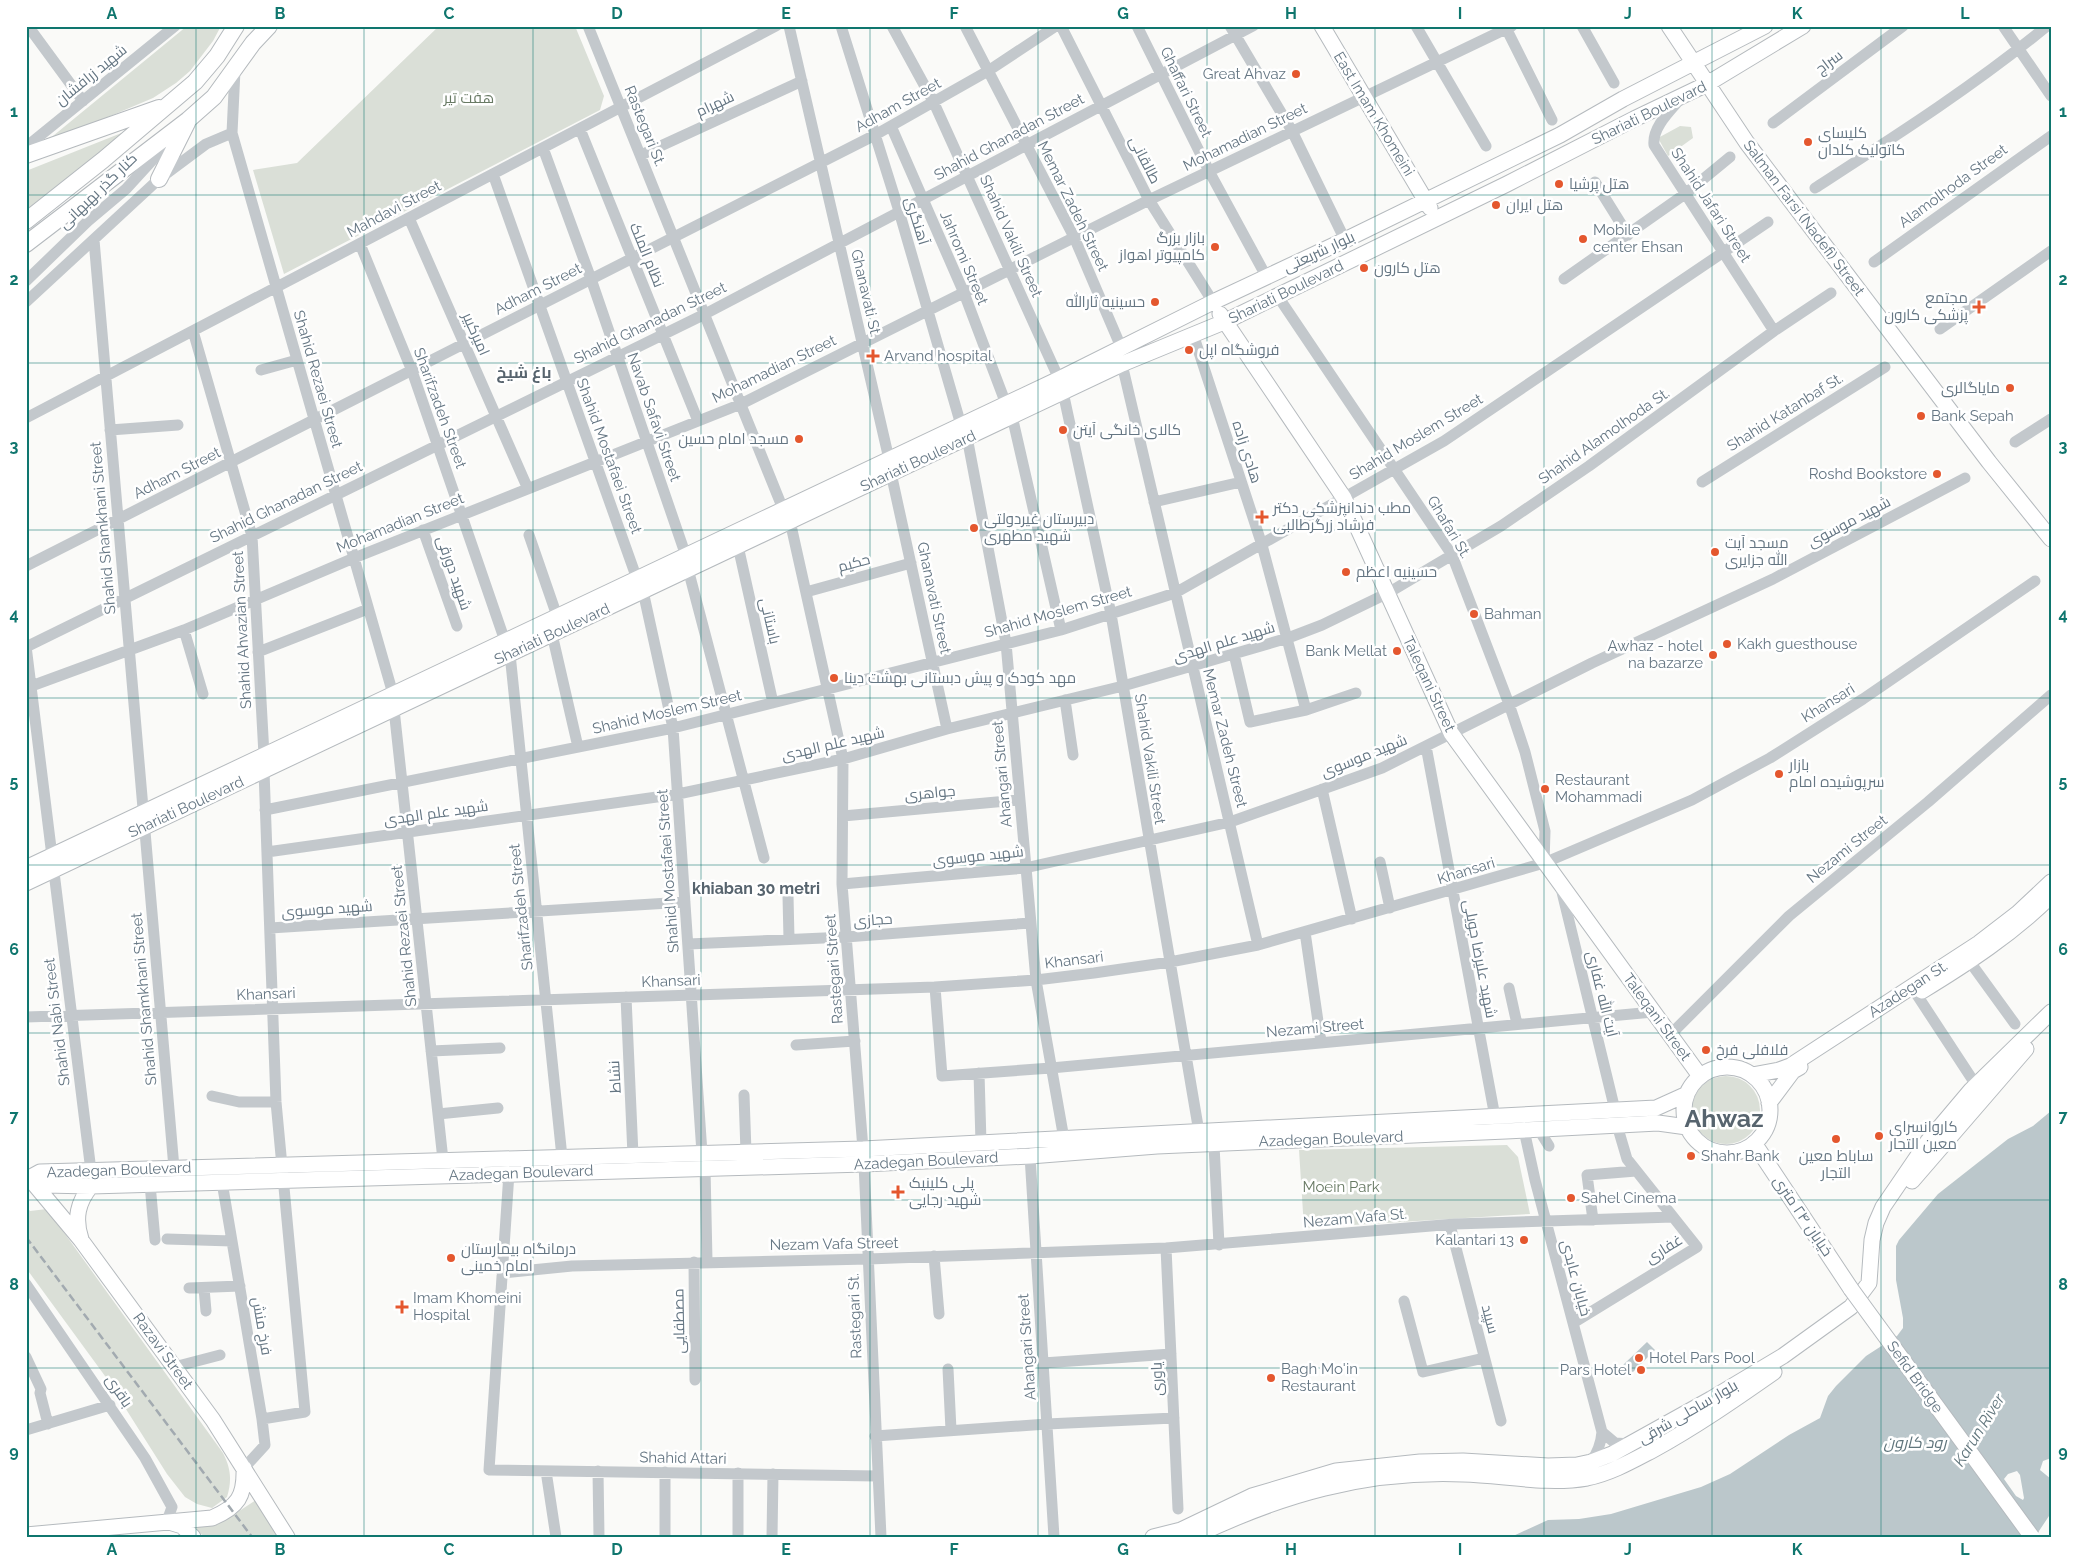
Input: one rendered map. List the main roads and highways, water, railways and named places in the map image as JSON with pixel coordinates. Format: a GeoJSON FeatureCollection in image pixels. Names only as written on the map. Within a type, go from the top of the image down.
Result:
{"type":"FeatureCollection","features":[{"type":"Feature","properties":{"kind":"highway"},"geometry":{"type":"LineString","coordinates":[[26,222],[195,82],[217,56],[236,26]]}},
{"type":"Feature","properties":{"kind":"highway"},"geometry":{"type":"LineString","coordinates":[[26,244],[188,120],[214,97],[253,43],[269,26]]}},
{"type":"Feature","properties":{"kind":"highway"},"geometry":{"type":"LineString","coordinates":[[26,155],[170,104]]}},
{"type":"Feature","properties":{"kind":"highway"},"geometry":{"type":"LineString","coordinates":[[159,179],[188,120]]}},
{"type":"Feature","properties":{"kind":"main road","name":"East Imam Khomeini"},"geometry":{"type":"LineString","coordinates":[[1322,26],[1435,218]]}},
{"type":"Feature","properties":{"kind":"main road","name":"Salman Farsi (Nadefi) Street"},"geometry":{"type":"LineString","coordinates":[[1669,26],[1748,143],[1844,272],[1989,462],[2051,539]]}},
{"type":"Feature","properties":{"kind":"main road","name":"Shariati Boulevard"},"geometry":{"type":"LineString","coordinates":[[1426,201],[1560,135],[1623,99],[1765,26]]}},
{"type":"Feature","properties":{"kind":"main road","name":"Shariati Boulevard"},"geometry":{"type":"LineString","coordinates":[[1061,385],[1122,364],[1224,322],[1707,84],[1803,26]]}},
{"type":"Feature","properties":{"kind":"main road","name":"بلوار شریعتی"},"geometry":{"type":"LineString","coordinates":[[1213,302],[1426,201]]}},
{"type":"Feature","properties":{"kind":"main road","name":"Shariati Boulevard"},"geometry":{"type":"LineString","coordinates":[[26,883],[54,863],[508,648],[552,634],[640,585],[687,562],[1061,385],[1121,347],[1213,302]]}},
{"type":"Feature","properties":{"kind":"main road","name":"Taleqani Street"},"geometry":{"type":"LineString","coordinates":[[1213,302],[1224,322],[1344,498],[1451,733],[1700,1076]]}},
{"type":"Feature","properties":{"kind":"main road","name":"Shariati Boulevard"},"geometry":{"type":"LineString","coordinates":[[687,562],[738,546],[786,515]]}},
{"type":"Feature","properties":{"kind":"main road","name":"Shariati Boulevard"},"geometry":{"type":"LineString","coordinates":[[508,648],[557,616],[640,585]]}},
{"type":"Feature","properties":{"kind":"main road","name":"Shariati Boulevard"},"geometry":{"type":"LineString","coordinates":[[26,868],[54,863]]}},
{"type":"Feature","properties":{"kind":"main road","name":"Azadegan St."},"geometry":{"type":"LineString","coordinates":[[1752,1075],[1790,1066],[1980,943],[2018,913],[2051,882]]}},
{"type":"Feature","properties":{"kind":"main road","name":"Azadegan St."},"geometry":{"type":"LineString","coordinates":[[1770,1103],[1793,1071],[1970,962],[2024,923],[2051,896]]}},
{"type":"Feature","properties":{"kind":"main road","name":"بلوار ساحلی شرقی"},"geometry":{"type":"LineString","coordinates":[[1192,1533],[1252,1496],[1336,1471],[1420,1462],[1463,1461],[1548,1466],[1577,1465],[1591,1462],[1631,1444],[1783,1356],[1851,1307],[1869,1283],[1872,1240],[1876,1223],[1883,1207],[1928,1141],[1976,1085],[2051,1012]]}},
{"type":"Feature","properties":{"kind":"main road","name":"بلوار ساحلی شرقی"},"geometry":{"type":"LineString","coordinates":[[1153,1537],[1192,1533],[1296,1494],[1342,1482],[1419,1474],[1462,1474],[1564,1480],[1588,1478],[1617,1469],[1688,1430],[1787,1363],[1834,1328],[1868,1297],[1878,1272],[1879,1240],[1882,1225],[1889,1211],[1911,1182],[2017,1057],[2051,1025]]}},
{"type":"Feature","properties":{"kind":"main road"},"geometry":{"type":"LineString","coordinates":[[1726,1067],[1742,1069],[1752,1075],[1760,1083],[1770,1103],[1767,1125],[1762,1135],[1744,1149],[1733,1152],[1722,1152],[1701,1144],[1687,1127],[1684,1116],[1686,1094],[1692,1084],[1709,1070],[1726,1067]]}},
{"type":"Feature","properties":{"kind":"main road","name":"Azadegan Boulevard"},"geometry":{"type":"LineString","coordinates":[[91,1178],[174,1168],[282,1172],[508,1173],[666,1161],[1030,1156],[1157,1146],[1532,1130],[1616,1118],[1656,1108],[1686,1094]]}},
{"type":"Feature","properties":{"kind":"main road","name":"Azadegan Boulevard"},"geometry":{"type":"LineString","coordinates":[[704,1160],[746,1152],[863,1157],[981,1144],[1495,1117],[1616,1118],[1687,1127]]}},
{"type":"Feature","properties":{"kind":"main road","name":"خیابان ۲۴ متری"},"geometry":{"type":"LineString","coordinates":[[1754,1143],[1851,1289]]}},
{"type":"Feature","properties":{"kind":"main road","name":"Azadegan Boulevard"},"geometry":{"type":"LineString","coordinates":[[27,1177],[40,1172],[150,1184],[222,1182],[282,1172],[443,1160],[633,1155],[666,1161]]}},
{"type":"Feature","properties":{"kind":"main road","name":"Razavi Street"},"geometry":{"type":"LineString","coordinates":[[27,1177],[81,1240],[213,1420],[287,1537]]}},
{"type":"Feature","properties":{"kind":"main road"},"geometry":{"type":"LineString","coordinates":[[81,1240],[78,1229],[78,1211],[91,1178]]}},
{"type":"Feature","properties":{"kind":"main road","name":"Sefid Bridge"},"geometry":{"type":"LineString","coordinates":[[1851,1289],[2032,1537]]}},
{"type":"Feature","properties":{"kind":"main road"},"geometry":{"type":"LineString","coordinates":[[26,1535],[212,1518],[227,1512],[238,1500],[244,1485],[244,1468]]}},
{"type":"Feature","properties":{"kind":"main road"},"geometry":{"type":"LineString","coordinates":[[167,1521],[182,1526],[193,1537]]}},
{"type":"Feature","properties":{"kind":"water","name":"رود کارون"},"geometry":{"type":"Polygon","coordinates":[[[2051,1111],[2051,1458],[2043,1461],[2040,1470],[2051,1479],[2051,1513],[2035,1537],[1511,1537],[1548,1520],[1579,1519],[1611,1514],[1701,1487],[1730,1474],[1789,1435],[1820,1418],[1828,1396],[1836,1386],[1866,1356],[1897,1336],[1903,1328],[1896,1280],[1896,1246],[1899,1240],[1938,1194],[2008,1139],[2033,1126],[2051,1111]],[[2017,1471],[2008,1474],[2004,1479],[2016,1496],[2023,1500],[2024,1498],[2020,1475],[2017,1471]]]}},
{"type":"Feature","properties":{"kind":"water","name":"Hotel Pars Pool"},"geometry":{"type":"Polygon","coordinates":[[[1647,1342],[1655,1350],[1632,1373],[1623,1365],[1647,1342]]]}},
{"type":"Feature","properties":{"kind":"railway"},"geometry":{"type":"LineString","coordinates":[[26,1237],[252,1537]]}},
{"type":"Feature","properties":{"kind":"place","name":"Great Ahvaz"},"geometry":{"type":"Point","coordinates":[1296,74]}},
{"type":"Feature","properties":{"kind":"place","name":"کلیسای کاتولیک کلدان"},"geometry":{"type":"Point","coordinates":[1808,142]}},
{"type":"Feature","properties":{"kind":"place","name":"هتل پرشیا"},"geometry":{"type":"Point","coordinates":[1559,184]}},
{"type":"Feature","properties":{"kind":"place","name":"هتل ایران"},"geometry":{"type":"Point","coordinates":[1496,205]}},
{"type":"Feature","properties":{"kind":"place","name":"Mobile center Ehsan"},"geometry":{"type":"Point","coordinates":[1583,239]}},
{"type":"Feature","properties":{"kind":"place","name":"بازار بزرگ کامپیوتر اهواز"},"geometry":{"type":"Point","coordinates":[1215,247]}},
{"type":"Feature","properties":{"kind":"place","name":"هتل کارون"},"geometry":{"type":"Point","coordinates":[1364,268]}},
{"type":"Feature","properties":{"kind":"place","name":"حسینیه ثارالله"},"geometry":{"type":"Point","coordinates":[1155,302]}},
{"type":"Feature","properties":{"kind":"place","name":"مجتمع پزشکی کارون"},"geometry":{"type":"Point","coordinates":[1979,307]}},
{"type":"Feature","properties":{"kind":"place","name":"فروشگاه اپل"},"geometry":{"type":"Point","coordinates":[1189,350]}},
{"type":"Feature","properties":{"kind":"place","name":"Arvand hospital"},"geometry":{"type":"Point","coordinates":[873,356]}},
{"type":"Feature","properties":{"kind":"place","name":"مایاگالری"},"geometry":{"type":"Point","coordinates":[2010,388]}},
{"type":"Feature","properties":{"kind":"place","name":"Bank Sepah"},"geometry":{"type":"Point","coordinates":[1921,416]}},
{"type":"Feature","properties":{"kind":"place","name":"کالای خانگی آیتن"},"geometry":{"type":"Point","coordinates":[1063,430]}},
{"type":"Feature","properties":{"kind":"place","name":"مسجد امام حسین"},"geometry":{"type":"Point","coordinates":[799,439]}},
{"type":"Feature","properties":{"kind":"place","name":"Roshd Bookstore"},"geometry":{"type":"Point","coordinates":[1937,474]}},
{"type":"Feature","properties":{"kind":"place","name":"مطب دندانپزشکی دکتر فرشاد زرگرطالبی"},"geometry":{"type":"Point","coordinates":[1262,517]}},
{"type":"Feature","properties":{"kind":"place","name":"دبیرستان غیردولتی شهید مطهری"},"geometry":{"type":"Point","coordinates":[974,528]}},
{"type":"Feature","properties":{"kind":"place","name":"مسجد آیت الله جزایری"},"geometry":{"type":"Point","coordinates":[1715,552]}},
{"type":"Feature","properties":{"kind":"place","name":"حسینیه اعظم"},"geometry":{"type":"Point","coordinates":[1346,572]}},
{"type":"Feature","properties":{"kind":"place","name":"Bahman"},"geometry":{"type":"Point","coordinates":[1474,614]}},
{"type":"Feature","properties":{"kind":"place","name":"Kakh guesthouse"},"geometry":{"type":"Point","coordinates":[1727,644]}},
{"type":"Feature","properties":{"kind":"place","name":"Bank Mellat"},"geometry":{"type":"Point","coordinates":[1397,651]}},
{"type":"Feature","properties":{"kind":"place","name":"Awhaz - hotel na bazarze"},"geometry":{"type":"Point","coordinates":[1713,655]}},
{"type":"Feature","properties":{"kind":"place","name":"مهد کودک و پیش دبستانی بهشت دینا"},"geometry":{"type":"Point","coordinates":[834,678]}},
{"type":"Feature","properties":{"kind":"place","name":"بازار سرپوشیده امام"},"geometry":{"type":"Point","coordinates":[1779,774]}},
{"type":"Feature","properties":{"kind":"place","name":"Restaurant Mohammadi"},"geometry":{"type":"Point","coordinates":[1545,789]}},
{"type":"Feature","properties":{"kind":"place","name":"فلافلی فرخ"},"geometry":{"type":"Point","coordinates":[1706,1050]}},
{"type":"Feature","properties":{"kind":"place","name":"کاروانسرای معین التجار"},"geometry":{"type":"Point","coordinates":[1879,1136]}},
{"type":"Feature","properties":{"kind":"place","name":"ساباط معین التجار"},"geometry":{"type":"Point","coordinates":[1836,1139]}},
{"type":"Feature","properties":{"kind":"place","name":"Shahr Bank"},"geometry":{"type":"Point","coordinates":[1691,1156]}},
{"type":"Feature","properties":{"kind":"place","name":"پلی کلینیک شهید رجایی"},"geometry":{"type":"Point","coordinates":[898,1192]}},
{"type":"Feature","properties":{"kind":"place","name":"Sahel Cinema"},"geometry":{"type":"Point","coordinates":[1571,1198]}},
{"type":"Feature","properties":{"kind":"place","name":"Kalantari 13"},"geometry":{"type":"Point","coordinates":[1524,1240]}},
{"type":"Feature","properties":{"kind":"place","name":"درمانگاه بیمارستان امام خمینی"},"geometry":{"type":"Point","coordinates":[451,1258]}},
{"type":"Feature","properties":{"kind":"place","name":"Imam Khomeini Hospital"},"geometry":{"type":"Point","coordinates":[402,1307]}},
{"type":"Feature","properties":{"kind":"place","name":"Hotel Pars Pool"},"geometry":{"type":"Point","coordinates":[1639,1358]}},
{"type":"Feature","properties":{"kind":"place","name":"Pars Hotel"},"geometry":{"type":"Point","coordinates":[1641,1370]}},
{"type":"Feature","properties":{"kind":"place","name":"Bagh Mo'in Restaurant"},"geometry":{"type":"Point","coordinates":[1271,1378]}},
{"type":"Feature","properties":{"kind":"district","name":"باغ شیخ"},"geometry":{"type":"Point","coordinates":[524,372]}},
{"type":"Feature","properties":{"kind":"district","name":"khiaban 30 metri"},"geometry":{"type":"Point","coordinates":[756,888]}},
{"type":"Feature","properties":{"kind":"district","name":"Ahwaz"},"geometry":{"type":"Point","coordinates":[1724,1118]}},
{"type":"Feature","properties":{"kind":"park label","name":"هفت تیر"},"geometry":{"type":"Point","coordinates":[469,98]}},
{"type":"Feature","properties":{"kind":"park label","name":"Moein Park"},"geometry":{"type":"Point","coordinates":[1341,1187]}},
{"type":"Feature","properties":{"kind":"water label","name":"Karun River"},"geometry":{"type":"Point","coordinates":[1979,1430]}}]}
